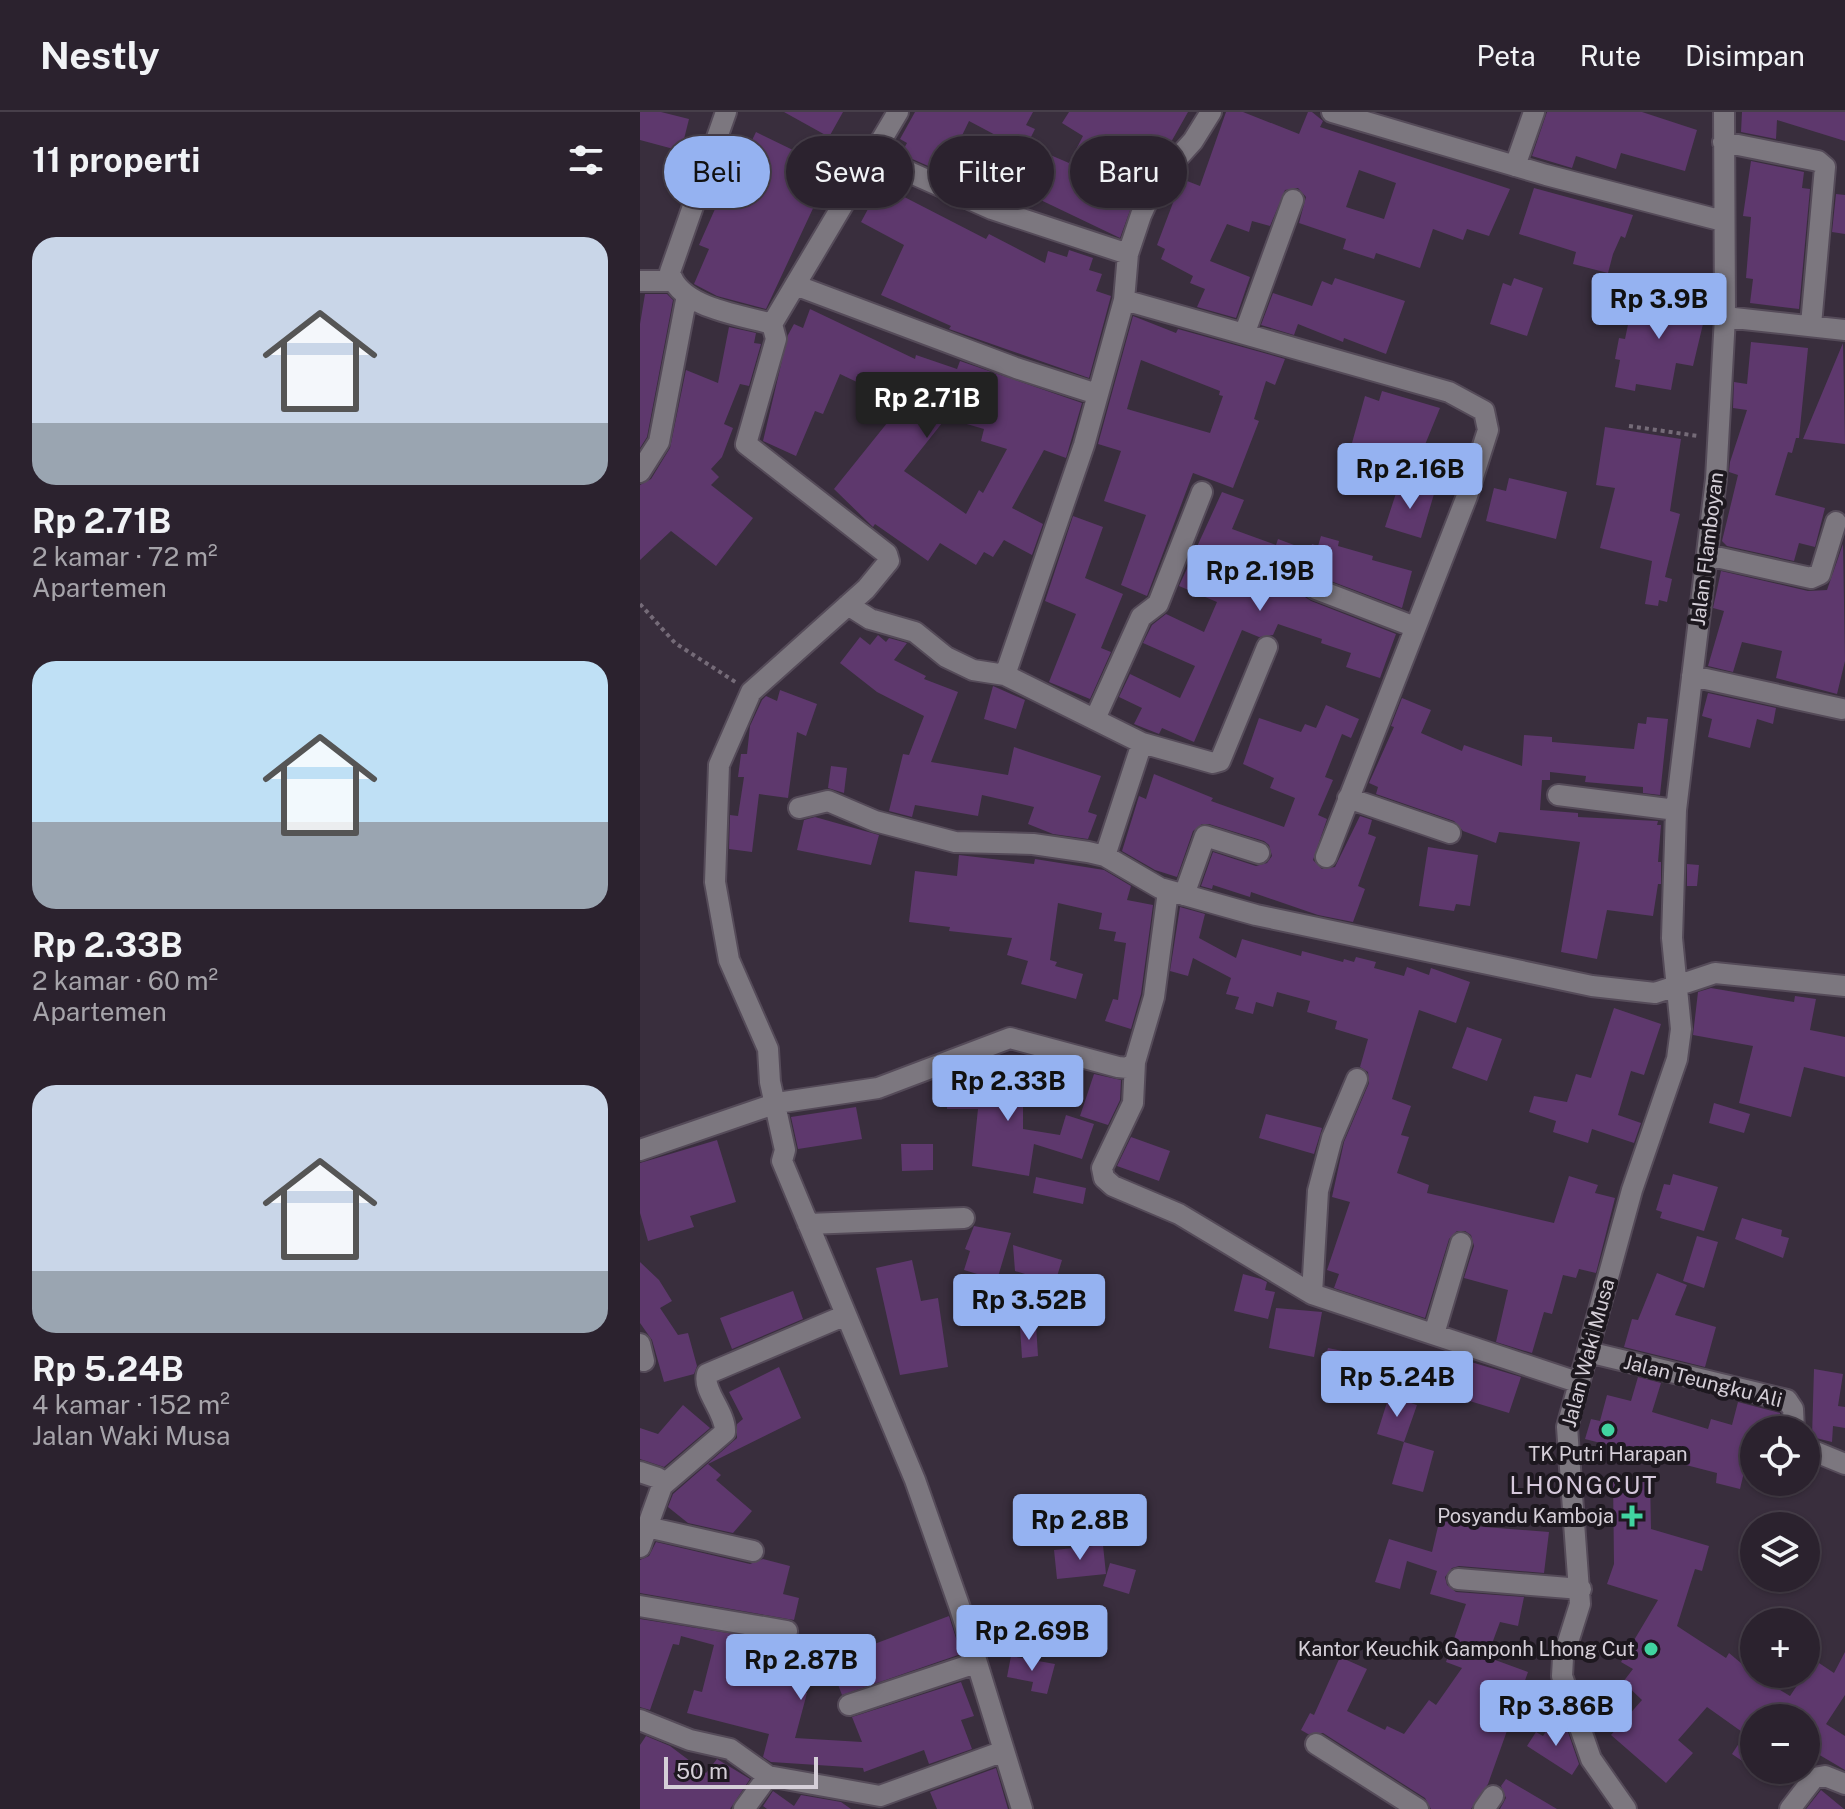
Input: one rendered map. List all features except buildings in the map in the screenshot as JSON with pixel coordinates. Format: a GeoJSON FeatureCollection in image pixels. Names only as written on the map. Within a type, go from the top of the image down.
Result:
{"type":"FeatureCollection","features":[{"type":"Feature","properties":{"kind":"street"},"geometry":{"type":"LineString","coordinates":[[640,472],[659,442],[679,288],[670,272],[674,252],[726,112]]}},
{"type":"Feature","properties":{"kind":"street"},"geometry":{"type":"LineString","coordinates":[[884,136],[898,112]]}},
{"type":"Feature","properties":{"kind":"street"},"geometry":{"type":"LineString","coordinates":[[1005,675],[1084,445],[1124,300],[1128,254],[1156,182],[1193,141],[1211,112]]}},
{"type":"Feature","properties":{"kind":"street"},"geometry":{"type":"LineString","coordinates":[[1332,112],[1515,166],[1723,221]]}},
{"type":"Feature","properties":{"kind":"street"},"geometry":{"type":"LineString","coordinates":[[1515,166],[1534,112]]}},
{"type":"Feature","properties":{"kind":"street","name":"Jalan Flamboyan"},"geometry":{"type":"LineString","coordinates":[[1677,985],[1672,938],[1676,810],[1707,555],[1725,317],[1724,112]]}},
{"type":"Feature","properties":{"kind":"street"},"geometry":{"type":"LineString","coordinates":[[1723,142],[1818,161],[1825,167],[1811,325]]}},
{"type":"Feature","properties":{"kind":"street"},"geometry":{"type":"LineString","coordinates":[[913,177],[992,209],[1128,254]]}},
{"type":"Feature","properties":{"kind":"street"},"geometry":{"type":"LineString","coordinates":[[1245,332],[1293,200]]}},
{"type":"Feature","properties":{"kind":"street"},"geometry":{"type":"LineString","coordinates":[[842,208],[772,324],[776,339],[746,444],[889,558],[888,565],[751,692],[719,765],[715,882],[729,960],[737,985],[764,1036],[785,1150],[782,1161],[915,1480],[1022,1809]]}},
{"type":"Feature","properties":{"kind":"street"},"geometry":{"type":"LineString","coordinates":[[640,281],[679,288],[772,324]]}},
{"type":"Feature","properties":{"kind":"street"},"geometry":{"type":"LineString","coordinates":[[795,285],[1016,368],[1097,394]]}},
{"type":"Feature","properties":{"kind":"street"},"geometry":{"type":"LineString","coordinates":[[1124,300],[1449,392],[1484,411],[1488,430],[1485,441],[1326,857]]}},
{"type":"Feature","properties":{"kind":"street"},"geometry":{"type":"LineString","coordinates":[[1725,317],[1845,330]]}},
{"type":"Feature","properties":{"kind":"street"},"geometry":{"type":"LineString","coordinates":[[1095,719],[1141,617],[1158,604],[1202,492]]}},
{"type":"Feature","properties":{"kind":"street"},"geometry":{"type":"LineString","coordinates":[[1707,555],[1811,578],[1820,574],[1827,560],[1836,522]]}},
{"type":"Feature","properties":{"kind":"street"},"geometry":{"type":"LineString","coordinates":[[1316,589],[1415,627]]}},
{"type":"Feature","properties":{"kind":"street"},"geometry":{"type":"LineString","coordinates":[[848,605],[870,619],[915,632],[946,657],[973,670],[1005,675],[1142,743],[1213,763],[1220,761],[1267,647]]}},
{"type":"Feature","properties":{"kind":"street"},"geometry":{"type":"LineString","coordinates":[[1692,676],[1842,709]]}},
{"type":"Feature","properties":{"kind":"street"},"geometry":{"type":"LineString","coordinates":[[1105,856],[1142,743]]}},
{"type":"Feature","properties":{"kind":"street"},"geometry":{"type":"LineString","coordinates":[[1558,795],[1676,810]]}},
{"type":"Feature","properties":{"kind":"street"},"geometry":{"type":"LineString","coordinates":[[1348,798],[1450,833]]}},
{"type":"Feature","properties":{"kind":"street"},"geometry":{"type":"LineString","coordinates":[[799,808],[828,801],[875,821],[955,842],[1033,844],[1105,856],[1176,893],[1326,931],[1592,986],[1655,993],[1715,973],[1845,986]]}},
{"type":"Feature","properties":{"kind":"street"},"geometry":{"type":"LineString","coordinates":[[1259,853],[1205,836],[1176,893],[1154,997],[1135,1062],[1133,1103],[1102,1168],[1104,1178],[1113,1186],[1179,1214],[1312,1294],[1577,1382]]}},
{"type":"Feature","properties":{"kind":"street","name":"Jalan Waki Musa"},"geometry":{"type":"LineString","coordinates":[[1626,1809],[1591,1759],[1562,1676],[1563,1658],[1579,1611],[1581,1589],[1566,1451],[1567,1427],[1632,1190],[1677,1059],[1681,1029],[1677,985]]}},
{"type":"Feature","properties":{"kind":"street"},"geometry":{"type":"LineString","coordinates":[[640,1150],[777,1103],[878,1088],[1010,1038],[1118,1067],[1128,1068],[1135,1062]]}},
{"type":"Feature","properties":{"kind":"street"},"geometry":{"type":"LineString","coordinates":[[1312,1294],[1318,1191],[1332,1138],[1357,1079]]}},
{"type":"Feature","properties":{"kind":"street"},"geometry":{"type":"LineString","coordinates":[[808,1224],[964,1218]]}},
{"type":"Feature","properties":{"kind":"street"},"geometry":{"type":"LineString","coordinates":[[1434,1334],[1461,1243]]}},
{"type":"Feature","properties":{"kind":"street"},"geometry":{"type":"LineString","coordinates":[[753,1551],[644,1537],[662,1486],[725,1432],[721,1410],[706,1383],[707,1374],[846,1315]]}},
{"type":"Feature","properties":{"kind":"street","name":"Jalan Teungku Ali"},"geometry":{"type":"LineString","coordinates":[[1588,1352],[1787,1400],[1793,1416]]}},
{"type":"Feature","properties":{"kind":"street"},"geometry":{"type":"LineString","coordinates":[[1820,1454],[1845,1464]]}},
{"type":"Feature","properties":{"kind":"street"},"geometry":{"type":"LineString","coordinates":[[640,1472],[658,1478],[662,1486]]}},
{"type":"Feature","properties":{"kind":"street"},"geometry":{"type":"LineString","coordinates":[[1458,1579],[1581,1589]]}},
{"type":"Feature","properties":{"kind":"street"},"geometry":{"type":"LineString","coordinates":[[640,1606],[787,1631]]}},
{"type":"Feature","properties":{"kind":"street"},"geometry":{"type":"LineString","coordinates":[[849,1705],[976,1663]]}},
{"type":"Feature","properties":{"kind":"street"},"geometry":{"type":"LineString","coordinates":[[640,1720],[690,1740],[733,1750],[768,1776],[876,1802],[1004,1751]]}},
{"type":"Feature","properties":{"kind":"street"},"geometry":{"type":"LineString","coordinates":[[1316,1744],[1418,1809]]}},
{"type":"Feature","properties":{"kind":"street"},"geometry":{"type":"LineString","coordinates":[[744,1809],[768,1776]]}},
{"type":"Feature","properties":{"kind":"street"},"geometry":{"type":"LineString","coordinates":[[1790,1809],[1814,1778],[1825,1776],[1845,1784]]}},
{"type":"Feature","properties":{"kind":"path"},"geometry":{"type":"LineString","coordinates":[[1629,426],[1717,439]]}},
{"type":"Feature","properties":{"kind":"path"},"geometry":{"type":"LineString","coordinates":[[640,604],[675,643],[751,692]]}},
{"type":"Feature","properties":{"kind":"place","name":"TK Putri Harapan"},"geometry":{"type":"Point","coordinates":[1608,1430]}},
{"type":"Feature","properties":{"kind":"place","name":"Posyandu Kamboja"},"geometry":{"type":"Point","coordinates":[1632,1516]}},
{"type":"Feature","properties":{"kind":"place","name":"Kantor Keuchik Gamponh Lhong Cut"},"geometry":{"type":"Point","coordinates":[1651,1649]}},
{"type":"Feature","properties":{"kind":"district","name":"LHONGCUT"},"geometry":{"type":"Point","coordinates":[1584,1485]}}]}
